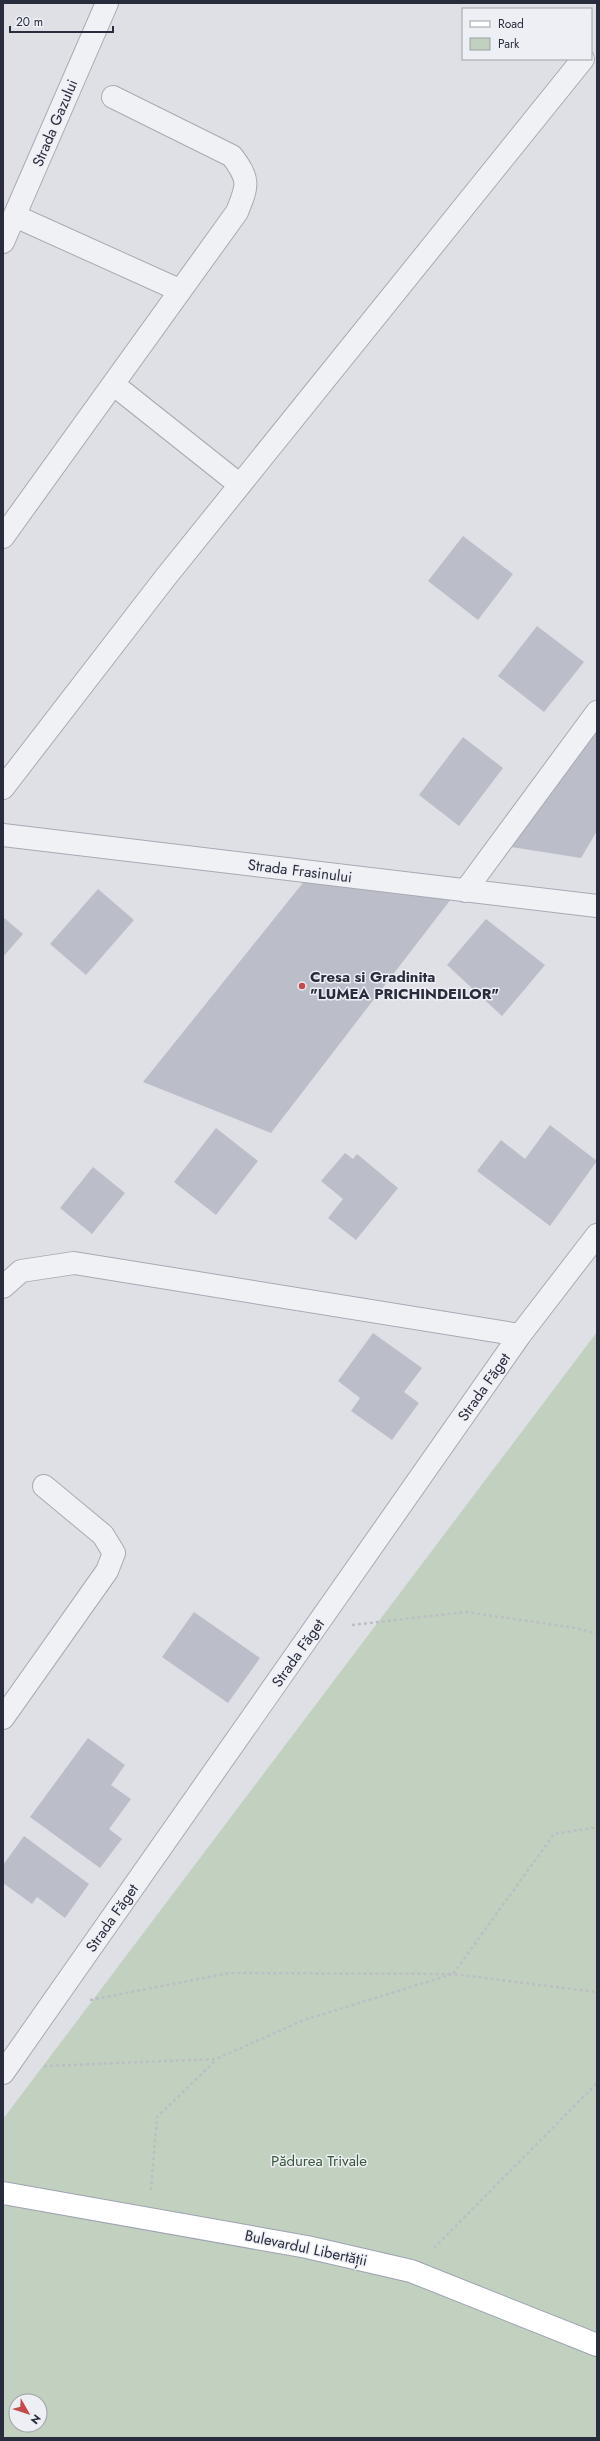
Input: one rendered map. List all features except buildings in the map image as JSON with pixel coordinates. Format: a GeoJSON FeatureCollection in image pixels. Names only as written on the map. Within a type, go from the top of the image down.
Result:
{"type":"FeatureCollection","features":[{"type":"Feature","properties":{"kind":"main road","name":"Bulevardul Libertății"},"geometry":{"type":"LineString","coordinates":[[3,2193],[307,2247],[411,2271],[597,2345]]}},
{"type":"Feature","properties":{"kind":"street","name":"Strada Gazului"},"geometry":{"type":"LineString","coordinates":[[3,242],[107,3]]}},
{"type":"Feature","properties":{"kind":"street"},"geometry":{"type":"LineString","coordinates":[[3,788],[240,485],[583,60]]}},
{"type":"Feature","properties":{"kind":"street"},"geometry":{"type":"LineString","coordinates":[[3,537],[179,290],[238,212],[247,188],[245,173],[232,156],[113,97]]}},
{"type":"Feature","properties":{"kind":"street"},"geometry":{"type":"LineString","coordinates":[[15,216],[179,290]]}},
{"type":"Feature","properties":{"kind":"street"},"geometry":{"type":"LineString","coordinates":[[113,384],[240,485]]}},
{"type":"Feature","properties":{"kind":"street"},"geometry":{"type":"LineString","coordinates":[[465,891],[597,712]]}},
{"type":"Feature","properties":{"kind":"street","name":"Strada Frasinului"},"geometry":{"type":"LineString","coordinates":[[3,835],[465,891],[596,905]]}},
{"type":"Feature","properties":{"kind":"street","name":"Strada Făget"},"geometry":{"type":"LineString","coordinates":[[5,2070],[520,1335],[597,1235]]}},
{"type":"Feature","properties":{"kind":"street"},"geometry":{"type":"LineString","coordinates":[[3,1287],[21,1270],[74,1263],[520,1335]]}},
{"type":"Feature","properties":{"kind":"street"},"geometry":{"type":"LineString","coordinates":[[3,1718],[107,1570],[114,1553],[103,1535],[44,1486]]}},
{"type":"Feature","properties":{"kind":"path"},"geometry":{"type":"LineString","coordinates":[[314,1630],[466,1612],[576,1628],[597,1634]]}},
{"type":"Feature","properties":{"kind":"path"},"geometry":{"type":"LineString","coordinates":[[149,2218],[157,2117],[216,2060],[304,2020],[453,1974],[554,1834],[597,1827]]}},
{"type":"Feature","properties":{"kind":"path"},"geometry":{"type":"LineString","coordinates":[[48,2008],[228,1974],[453,1974],[597,1992]]}},
{"type":"Feature","properties":{"kind":"path"},"geometry":{"type":"LineString","coordinates":[[5,2070],[216,2060]]}},
{"type":"Feature","properties":{"kind":"path"},"geometry":{"type":"LineString","coordinates":[[411,2271],[597,2083]]}},
{"type":"Feature","properties":{"kind":"green space","name":"Pădurea Trivale"},"geometry":{"type":"Polygon","coordinates":[[[597,1332],[597,2438],[3,2438],[3,2119],[597,1332]]]}},
{"type":"Feature","properties":{"kind":"place","name":"Cresa si Gradinita \"LUMEA PRICHINDEILOR\""},"geometry":{"type":"Point","coordinates":[302,986]}}]}
